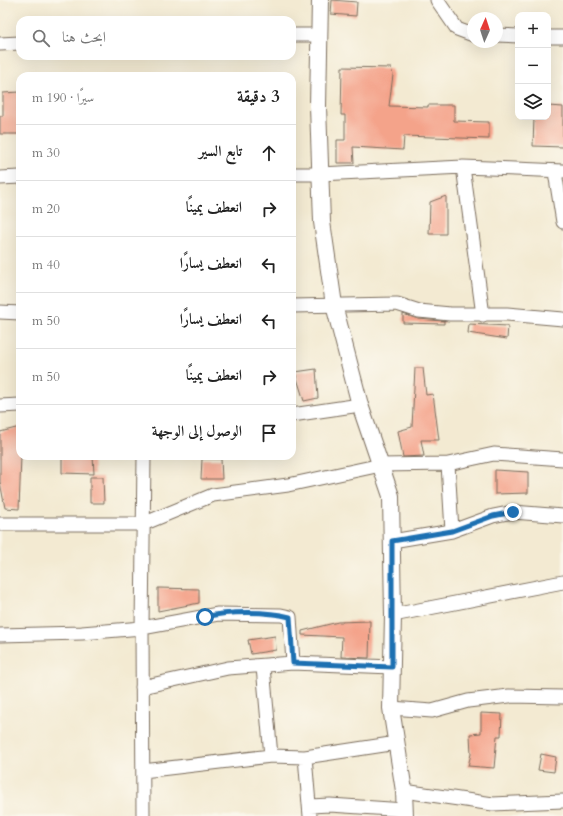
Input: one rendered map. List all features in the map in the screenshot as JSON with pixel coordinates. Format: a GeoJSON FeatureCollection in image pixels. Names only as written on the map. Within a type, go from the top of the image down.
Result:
{"type":"FeatureCollection","features":[{"type":"Feature","properties":{"kind":"street"},"geometry":{"type":"LineString","coordinates":[[305,757],[310,811],[330,805],[405,813],[404,790],[391,708],[393,615],[392,496],[360,405],[334,305],[322,222],[318,106],[320,0]]}},
{"type":"Feature","properties":{"kind":"street"},"geometry":{"type":"LineString","coordinates":[[437,0],[450,22],[457,30],[467,33]]}},
{"type":"Feature","properties":{"kind":"street"},"geometry":{"type":"LineString","coordinates":[[296,35],[319,34]]}},
{"type":"Feature","properties":{"kind":"street"},"geometry":{"type":"LineString","coordinates":[[503,35],[515,36]]}},
{"type":"Feature","properties":{"kind":"street"},"geometry":{"type":"LineString","coordinates":[[551,37],[563,37]]}},
{"type":"Feature","properties":{"kind":"street"},"geometry":{"type":"LineString","coordinates":[[0,44],[16,43]]}},
{"type":"Feature","properties":{"kind":"street"},"geometry":{"type":"LineString","coordinates":[[463,167],[483,315]]}},
{"type":"Feature","properties":{"kind":"street"},"geometry":{"type":"LineString","coordinates":[[296,174],[463,167],[559,172],[562,214]]}},
{"type":"Feature","properties":{"kind":"street"},"geometry":{"type":"LineString","coordinates":[[0,178],[16,177]]}},
{"type":"Feature","properties":{"kind":"street"},"geometry":{"type":"LineString","coordinates":[[296,306],[397,304],[419,310],[483,315],[507,314],[563,319]]}},
{"type":"Feature","properties":{"kind":"street"},"geometry":{"type":"LineString","coordinates":[[0,312],[16,313]]}},
{"type":"Feature","properties":{"kind":"street"},"geometry":{"type":"LineString","coordinates":[[0,406],[16,405]]}},
{"type":"Feature","properties":{"kind":"street"},"geometry":{"type":"LineString","coordinates":[[296,414],[360,405]]}},
{"type":"Feature","properties":{"kind":"street"},"geometry":{"type":"LineString","coordinates":[[0,524],[143,524],[213,495],[288,485],[381,465],[448,464],[494,454],[563,459]]}},
{"type":"Feature","properties":{"kind":"street"},"geometry":{"type":"LineString","coordinates":[[143,816],[142,628],[144,460]]}},
{"type":"Feature","properties":{"kind":"street"},"geometry":{"type":"LineString","coordinates":[[448,464],[452,531]]}},
{"type":"Feature","properties":{"kind":"street"},"geometry":{"type":"LineString","coordinates":[[392,541],[452,531],[493,516],[513,512],[563,516]]}},
{"type":"Feature","properties":{"kind":"street"},"geometry":{"type":"LineString","coordinates":[[393,615],[563,582]]}},
{"type":"Feature","properties":{"kind":"street"},"geometry":{"type":"LineString","coordinates":[[0,635],[82,633],[142,628],[218,614],[286,616],[290,617],[293,663]]}},
{"type":"Feature","properties":{"kind":"street"},"geometry":{"type":"LineString","coordinates":[[142,687],[228,668],[263,667],[293,663],[392,667]]}},
{"type":"Feature","properties":{"kind":"street"},"geometry":{"type":"LineString","coordinates":[[263,667],[271,756]]}},
{"type":"Feature","properties":{"kind":"street"},"geometry":{"type":"LineString","coordinates":[[391,708],[432,711],[468,701],[509,696],[563,697]]}},
{"type":"Feature","properties":{"kind":"street"},"geometry":{"type":"LineString","coordinates":[[143,771],[271,756],[305,757],[397,743]]}},
{"type":"Feature","properties":{"kind":"street"},"geometry":{"type":"LineString","coordinates":[[404,790],[493,804],[563,801]]}},
{"type":"Feature","properties":{"kind":"building"},"geometry":{"type":"Polygon","coordinates":[[[332,0],[357,2],[356,16],[331,14],[332,0]]]}},
{"type":"Feature","properties":{"kind":"building"},"geometry":{"type":"Polygon","coordinates":[[[342,67],[391,68],[393,75],[389,106],[428,107],[428,105],[454,105],[454,121],[489,122],[489,139],[404,136],[403,150],[353,147],[354,163],[337,163],[337,140],[345,140],[345,115],[341,115],[342,67]]]}},
{"type":"Feature","properties":{"kind":"building"},"geometry":{"type":"Polygon","coordinates":[[[16,92],[16,134],[0,134],[0,116],[3,116],[3,93],[16,92]]]}},
{"type":"Feature","properties":{"kind":"building"},"geometry":{"type":"Polygon","coordinates":[[[551,106],[563,107],[563,147],[533,146],[534,120],[551,120],[551,106]]]}},
{"type":"Feature","properties":{"kind":"building"},"geometry":{"type":"Polygon","coordinates":[[[446,196],[446,234],[429,234],[430,202],[446,196]]]}},
{"type":"Feature","properties":{"kind":"building"},"geometry":{"type":"Polygon","coordinates":[[[403,314],[418,319],[444,321],[444,324],[403,323],[403,314]]]}},
{"type":"Feature","properties":{"kind":"building"},"geometry":{"type":"Polygon","coordinates":[[[469,324],[508,326],[507,339],[468,333],[469,324]]]}},
{"type":"Feature","properties":{"kind":"building"},"geometry":{"type":"Polygon","coordinates":[[[415,368],[423,368],[426,395],[433,394],[439,440],[421,440],[424,456],[403,457],[398,431],[412,427],[415,368]]]}},
{"type":"Feature","properties":{"kind":"building"},"geometry":{"type":"Polygon","coordinates":[[[316,369],[318,398],[304,401],[296,372],[316,369]]]}},
{"type":"Feature","properties":{"kind":"building"},"geometry":{"type":"Polygon","coordinates":[[[16,428],[16,460],[21,460],[19,509],[5,508],[0,482],[0,432],[16,428]]]}},
{"type":"Feature","properties":{"kind":"building"},"geometry":{"type":"Polygon","coordinates":[[[62,460],[93,460],[94,474],[62,473],[62,460]]]}},
{"type":"Feature","properties":{"kind":"building"},"geometry":{"type":"Polygon","coordinates":[[[202,460],[221,460],[222,479],[201,479],[202,460]]]}},
{"type":"Feature","properties":{"kind":"building"},"geometry":{"type":"Polygon","coordinates":[[[495,470],[528,472],[528,493],[495,494],[495,470]]]}},
{"type":"Feature","properties":{"kind":"building"},"geometry":{"type":"Polygon","coordinates":[[[90,477],[103,477],[104,503],[90,503],[90,477]]]}},
{"type":"Feature","properties":{"kind":"building"},"geometry":{"type":"Polygon","coordinates":[[[158,588],[199,589],[199,603],[158,611],[158,588]]]}},
{"type":"Feature","properties":{"kind":"building"},"geometry":{"type":"Polygon","coordinates":[[[370,621],[369,658],[341,657],[342,637],[302,635],[302,631],[338,622],[370,621]]]}},
{"type":"Feature","properties":{"kind":"building"},"geometry":{"type":"Polygon","coordinates":[[[275,636],[276,650],[251,654],[248,640],[275,636]]]}},
{"type":"Feature","properties":{"kind":"building"},"geometry":{"type":"Polygon","coordinates":[[[481,713],[502,714],[501,736],[497,736],[494,768],[468,766],[471,754],[470,734],[481,733],[481,713]]]}},
{"type":"Feature","properties":{"kind":"building"},"geometry":{"type":"Polygon","coordinates":[[[541,754],[556,757],[554,772],[538,770],[541,754]]]}},
{"type":"Feature","properties":{"kind":"route"},"geometry":{"type":"LineString","coordinates":[[205,617],[218,614],[268,614],[290,617],[293,663],[325,663],[392,667],[392,541],[452,531],[493,516],[513,512]]}}]}
